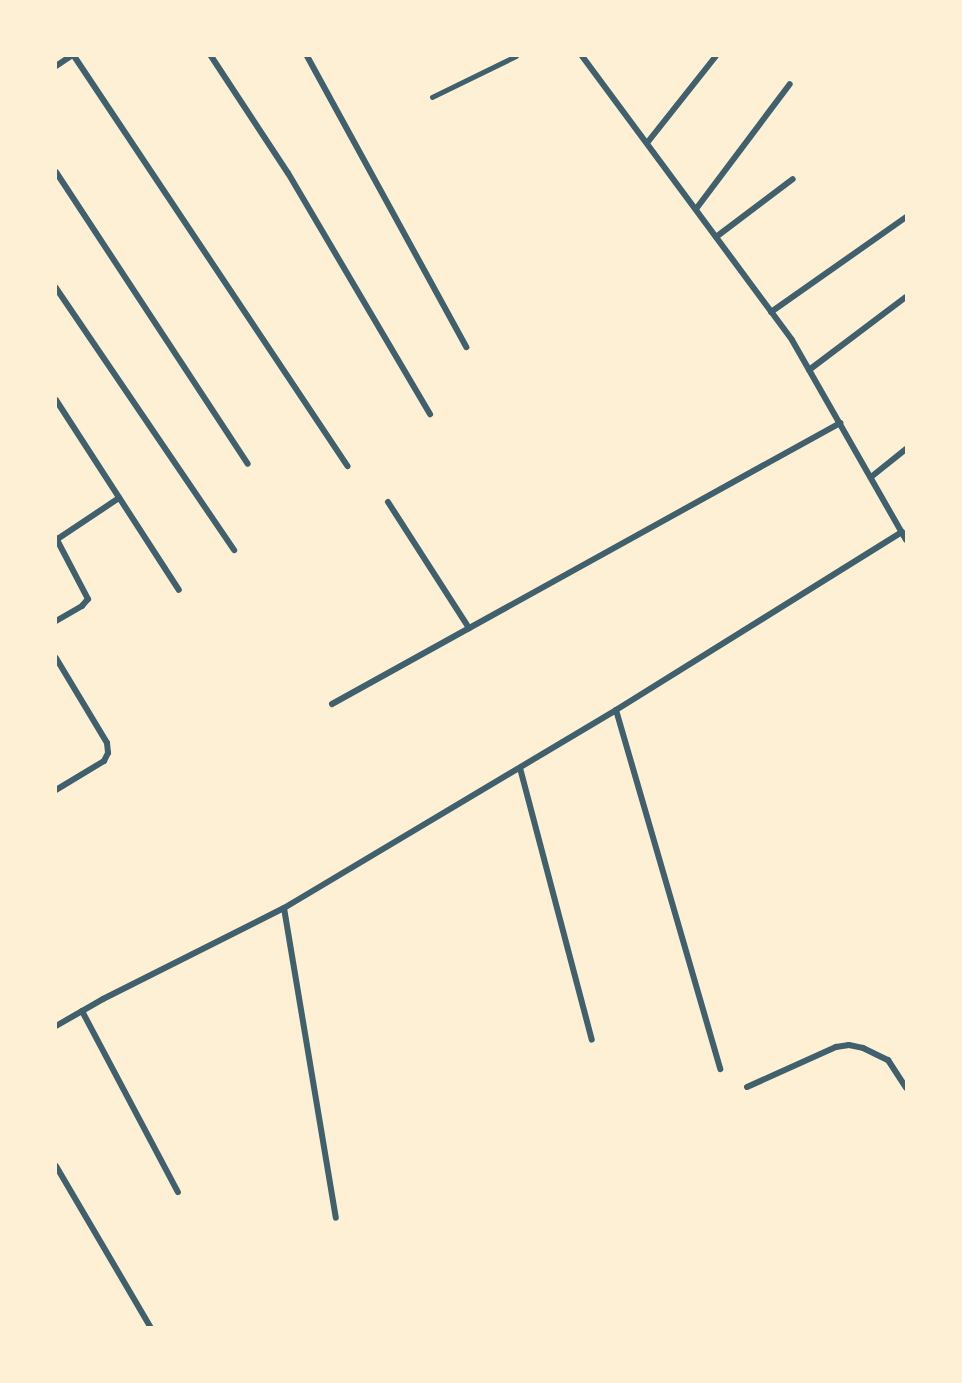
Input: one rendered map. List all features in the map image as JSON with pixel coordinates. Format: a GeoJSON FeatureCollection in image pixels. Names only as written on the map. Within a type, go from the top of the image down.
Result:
{"type":"FeatureCollection","features":[{"type":"Feature","properties":{"kind":"street"},"geometry":{"type":"LineString","coordinates":[[56,66],[72,56],[346,466]]}},
{"type":"Feature","properties":{"kind":"street"},"geometry":{"type":"LineString","coordinates":[[222,56],[212,58],[288,173],[430,414]]}},
{"type":"Feature","properties":{"kind":"street"},"geometry":{"type":"LineString","coordinates":[[307,56],[466,347]]}},
{"type":"Feature","properties":{"kind":"street"},"geometry":{"type":"LineString","coordinates":[[582,56],[771,312],[809,370],[906,540]]}},
{"type":"Feature","properties":{"kind":"street"},"geometry":{"type":"LineString","coordinates":[[647,143],[716,56]]}},
{"type":"Feature","properties":{"kind":"street"},"geometry":{"type":"LineString","coordinates":[[696,209],[790,84]]}},
{"type":"Feature","properties":{"kind":"street"},"geometry":{"type":"LineString","coordinates":[[56,172],[248,464]]}},
{"type":"Feature","properties":{"kind":"street"},"geometry":{"type":"LineString","coordinates":[[716,237],[792,178]]}},
{"type":"Feature","properties":{"kind":"street"},"geometry":{"type":"LineString","coordinates":[[771,312],[906,217]]}},
{"type":"Feature","properties":{"kind":"street"},"geometry":{"type":"LineString","coordinates":[[56,288],[234,550]]}},
{"type":"Feature","properties":{"kind":"street"},"geometry":{"type":"LineString","coordinates":[[809,370],[906,297]]}},
{"type":"Feature","properties":{"kind":"street"},"geometry":{"type":"LineString","coordinates":[[56,400],[179,590]]}},
{"type":"Feature","properties":{"kind":"street"},"geometry":{"type":"LineString","coordinates":[[332,704],[840,423]]}},
{"type":"Feature","properties":{"kind":"street"},"geometry":{"type":"LineString","coordinates":[[871,477],[906,449]]}},
{"type":"Feature","properties":{"kind":"street"},"geometry":{"type":"LineString","coordinates":[[56,621],[82,606],[88,599],[56,539],[119,498]]}},
{"type":"Feature","properties":{"kind":"street"},"geometry":{"type":"LineString","coordinates":[[388,502],[469,628]]}},
{"type":"Feature","properties":{"kind":"street"},"geometry":{"type":"LineString","coordinates":[[56,1026],[284,908],[616,710],[902,532]]}},
{"type":"Feature","properties":{"kind":"street"},"geometry":{"type":"LineString","coordinates":[[56,658],[107,743],[108,753],[104,762],[56,790]]}},
{"type":"Feature","properties":{"kind":"street"},"geometry":{"type":"LineString","coordinates":[[616,710],[720,1069]]}},
{"type":"Feature","properties":{"kind":"street"},"geometry":{"type":"LineString","coordinates":[[520,768],[592,1040]]}},
{"type":"Feature","properties":{"kind":"street"},"geometry":{"type":"LineString","coordinates":[[284,908],[336,1218]]}},
{"type":"Feature","properties":{"kind":"street"},"geometry":{"type":"LineString","coordinates":[[82,1011],[178,1192]]}},
{"type":"Feature","properties":{"kind":"street"},"geometry":{"type":"LineString","coordinates":[[747,1088],[836,1047],[849,1045],[863,1048],[888,1060],[897,1070],[906,1088]]}},
{"type":"Feature","properties":{"kind":"street"},"geometry":{"type":"LineString","coordinates":[[56,1166],[151,1328]]}},
{"type":"Feature","properties":{"kind":"lane"},"geometry":{"type":"LineString","coordinates":[[432,97],[516,56]]}}]}
